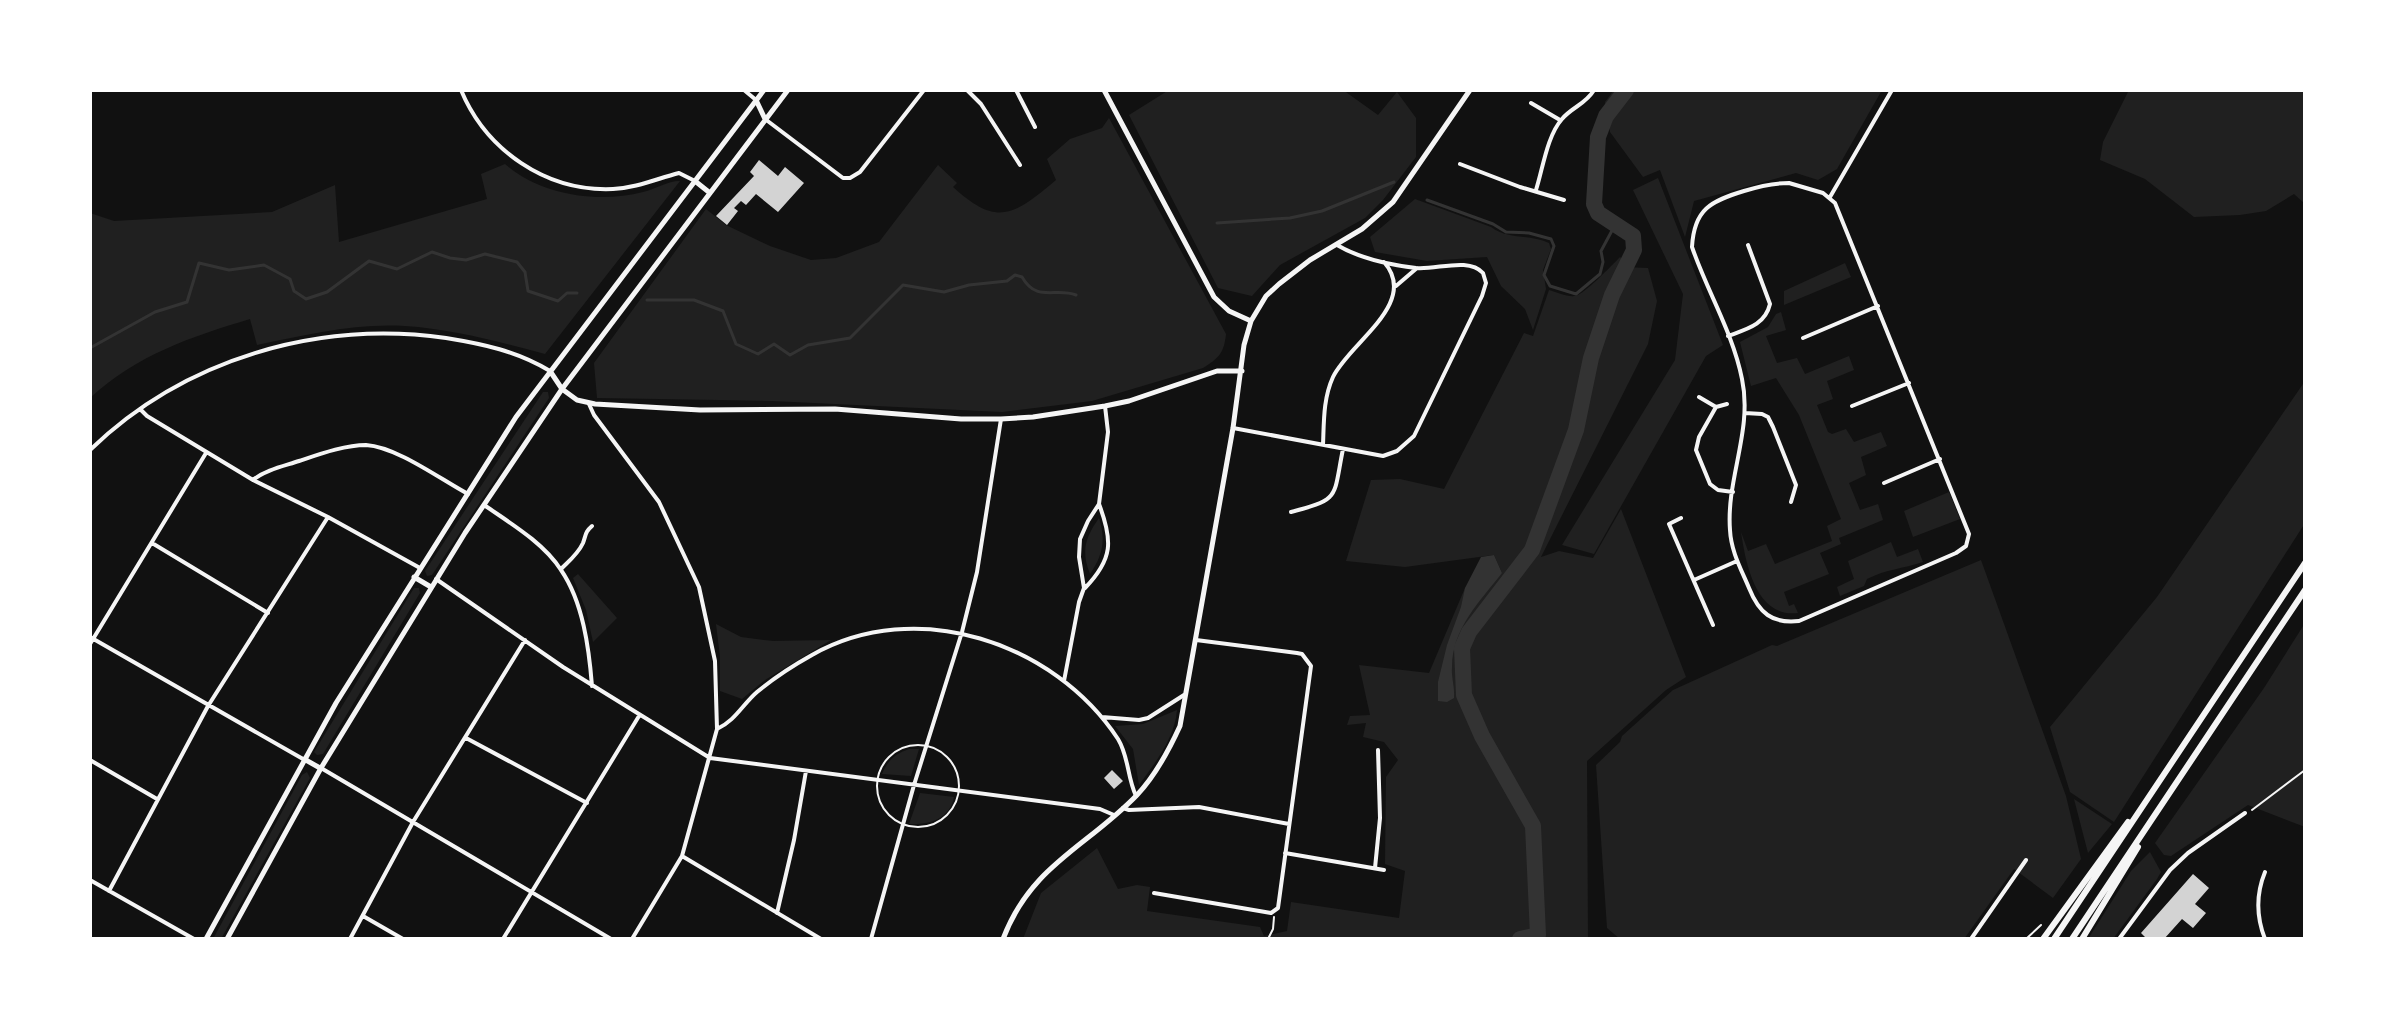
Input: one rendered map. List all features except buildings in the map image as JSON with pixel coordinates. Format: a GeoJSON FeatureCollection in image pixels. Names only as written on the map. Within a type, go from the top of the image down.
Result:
{"type":"FeatureCollection","features":[{"type":"Feature","properties":{"kind":"highway"},"geometry":{"type":"LineString","coordinates":[[2054,939],[2305,563]]}},
{"type":"Feature","properties":{"kind":"highway"},"geometry":{"type":"LineString","coordinates":[[2072,939],[2305,590]]}},
{"type":"Feature","properties":{"kind":"highway"},"geometry":{"type":"LineString","coordinates":[[2043,939],[2085,877],[2148,797]]}},
{"type":"Feature","properties":{"kind":"highway"},"geometry":{"type":"LineString","coordinates":[[2082,939],[2162,805]]}},
{"type":"Feature","properties":{"kind":"main road"},"geometry":{"type":"LineString","coordinates":[[206,939],[304,759],[468,494],[550,371],[764,90]]}},
{"type":"Feature","properties":{"kind":"main road"},"geometry":{"type":"LineString","coordinates":[[227,939],[321,768],[484,505],[562,389],[788,90]]}},
{"type":"Feature","properties":{"kind":"main road"},"geometry":{"type":"LineString","coordinates":[[1104,90],[1214,297],[1229,311],[1251,321]]}},
{"type":"Feature","properties":{"kind":"main road"},"geometry":{"type":"LineString","coordinates":[[1003,939],[1023,899],[1045,872],[1136,796],[1153,774],[1180,726],[1234,425],[1244,345],[1251,321],[1266,296],[1279,284],[1310,260],[1379,216],[1393,202],[1470,90]]}},
{"type":"Feature","properties":{"kind":"main road"},"geometry":{"type":"LineString","coordinates":[[756,100],[765,119]]}},
{"type":"Feature","properties":{"kind":"main road"},"geometry":{"type":"LineString","coordinates":[[695,181],[710,193]]}},
{"type":"Feature","properties":{"kind":"main road"},"geometry":{"type":"LineString","coordinates":[[550,371],[562,389],[589,404],[700,410],[835,409],[961,419],[1033,417],[1105,406],[1217,371],[1242,371]]}},
{"type":"Feature","properties":{"kind":"main road"},"geometry":{"type":"LineString","coordinates":[[414,577],[431,587]]}},
{"type":"Feature","properties":{"kind":"main road"},"geometry":{"type":"LineString","coordinates":[[304,759],[321,768]]}},
{"type":"Feature","properties":{"kind":"street"},"geometry":{"type":"LineString","coordinates":[[461,90],[477,121],[496,144],[530,170],[551,179],[590,188],[611,189],[640,185],[679,173],[695,181]]}},
{"type":"Feature","properties":{"kind":"street"},"geometry":{"type":"LineString","coordinates":[[744,90],[756,100]]}},
{"type":"Feature","properties":{"kind":"street"},"geometry":{"type":"LineString","coordinates":[[765,119],[838,174],[850,178],[856,176],[924,90]]}},
{"type":"Feature","properties":{"kind":"street"},"geometry":{"type":"LineString","coordinates":[[967,90],[981,104],[1020,165]]}},
{"type":"Feature","properties":{"kind":"street"},"geometry":{"type":"LineString","coordinates":[[1016,90],[1035,127]]}},
{"type":"Feature","properties":{"kind":"street"},"geometry":{"type":"LineString","coordinates":[[1536,190],[1561,120],[1586,102],[1594,90]]}},
{"type":"Feature","properties":{"kind":"street"},"geometry":{"type":"LineString","coordinates":[[1830,197],[1892,90]]}},
{"type":"Feature","properties":{"kind":"street"},"geometry":{"type":"LineString","coordinates":[[1531,103],[1561,120]]}},
{"type":"Feature","properties":{"kind":"street"},"geometry":{"type":"LineString","coordinates":[[1460,164],[1564,200]]}},
{"type":"Feature","properties":{"kind":"street"},"geometry":{"type":"LineString","coordinates":[[1789,183],[1830,197],[1838,209],[1878,306],[1969,534],[1966,546],[1799,621],[1772,619],[1758,607],[1737,561],[1730,529],[1745,413],[1743,379],[1692,247],[1695,225],[1706,208],[1724,197],[1766,184],[1789,183]]}},
{"type":"Feature","properties":{"kind":"street"},"geometry":{"type":"LineString","coordinates":[[1234,425],[1387,456],[1410,441],[1481,299],[1485,278],[1477,267],[1417,268],[1349,252],[1337,245]]}},
{"type":"Feature","properties":{"kind":"street"},"geometry":{"type":"LineString","coordinates":[[1728,336],[1760,323],[1770,304],[1748,245]]}},
{"type":"Feature","properties":{"kind":"street"},"geometry":{"type":"LineString","coordinates":[[1382,260],[1391,270],[1395,288]]}},
{"type":"Feature","properties":{"kind":"street"},"geometry":{"type":"LineString","coordinates":[[1323,445],[1324,406],[1343,359],[1383,316],[1395,288],[1417,268]]}},
{"type":"Feature","properties":{"kind":"street"},"geometry":{"type":"LineString","coordinates":[[1803,338],[1878,306]]}},
{"type":"Feature","properties":{"kind":"street"},"geometry":{"type":"LineString","coordinates":[[90,450],[140,409],[200,374],[268,348],[338,335],[420,334],[473,342],[519,355],[550,371]]}},
{"type":"Feature","properties":{"kind":"street"},"geometry":{"type":"LineString","coordinates":[[1852,406],[1909,383]]}},
{"type":"Feature","properties":{"kind":"street"},"geometry":{"type":"LineString","coordinates":[[1699,397],[1716,407]]}},
{"type":"Feature","properties":{"kind":"street"},"geometry":{"type":"LineString","coordinates":[[589,404],[659,502],[699,587],[715,661],[717,729],[682,856],[632,939]]}},
{"type":"Feature","properties":{"kind":"street"},"geometry":{"type":"LineString","coordinates":[[1727,404],[1716,407],[1699,437],[1696,450],[1710,484],[1718,490],[1733,492]]}},
{"type":"Feature","properties":{"kind":"street"},"geometry":{"type":"LineString","coordinates":[[1084,588],[1079,557],[1080,539],[1099,504],[1108,432],[1105,406]]}},
{"type":"Feature","properties":{"kind":"street"},"geometry":{"type":"LineString","coordinates":[[140,409],[253,480],[420,568]]}},
{"type":"Feature","properties":{"kind":"street"},"geometry":{"type":"LineString","coordinates":[[1745,413],[1768,417],[1796,485],[1791,502]]}},
{"type":"Feature","properties":{"kind":"street"},"geometry":{"type":"LineString","coordinates":[[871,939],[977,572],[1001,419]]}},
{"type":"Feature","properties":{"kind":"street"},"geometry":{"type":"LineString","coordinates":[[253,480],[303,460],[362,445],[378,446],[468,494]]}},
{"type":"Feature","properties":{"kind":"street"},"geometry":{"type":"LineString","coordinates":[[1291,512],[1329,500],[1343,449]]}},
{"type":"Feature","properties":{"kind":"street"},"geometry":{"type":"LineString","coordinates":[[206,453],[91,640],[304,759]]}},
{"type":"Feature","properties":{"kind":"street"},"geometry":{"type":"LineString","coordinates":[[1884,483],[1940,459]]}},
{"type":"Feature","properties":{"kind":"street"},"geometry":{"type":"LineString","coordinates":[[1064,681],[1079,602],[1084,588],[1103,566],[1110,544],[1099,504]]}},
{"type":"Feature","properties":{"kind":"street"},"geometry":{"type":"LineString","coordinates":[[484,505],[535,543],[561,569],[579,611],[592,686]]}},
{"type":"Feature","properties":{"kind":"street"},"geometry":{"type":"LineString","coordinates":[[109,891],[208,706],[328,517]]}},
{"type":"Feature","properties":{"kind":"street"},"geometry":{"type":"LineString","coordinates":[[1681,518],[1669,524],[1713,625]]}},
{"type":"Feature","properties":{"kind":"street"},"geometry":{"type":"LineString","coordinates":[[561,569],[577,554],[585,532],[592,526]]}},
{"type":"Feature","properties":{"kind":"street"},"geometry":{"type":"LineString","coordinates":[[152,543],[268,613]]}},
{"type":"Feature","properties":{"kind":"street"},"geometry":{"type":"LineString","coordinates":[[1694,580],[1737,561]]}},
{"type":"Feature","properties":{"kind":"street"},"geometry":{"type":"LineString","coordinates":[[436,579],[592,686],[710,758],[1100,809],[1114,815]]}},
{"type":"Feature","properties":{"kind":"street"},"geometry":{"type":"LineString","coordinates":[[717,729],[732,719],[747,700],[767,684],[838,642],[866,633],[893,630],[962,632],[1004,646],[1064,681],[1102,717],[1127,756],[1136,796]]}},
{"type":"Feature","properties":{"kind":"street"},"geometry":{"type":"LineString","coordinates":[[350,939],[413,822],[525,640]]}},
{"type":"Feature","properties":{"kind":"street"},"geometry":{"type":"LineString","coordinates":[[1154,893],[1273,913],[1278,908],[1310,675],[1309,661],[1297,653],[1196,640]]}},
{"type":"Feature","properties":{"kind":"street"},"geometry":{"type":"LineString","coordinates":[[1102,717],[1126,720],[1148,718],[1188,693]]}},
{"type":"Feature","properties":{"kind":"street"},"geometry":{"type":"LineString","coordinates":[[503,939],[639,716]]}},
{"type":"Feature","properties":{"kind":"street"},"geometry":{"type":"LineString","coordinates":[[466,738],[588,803]]}},
{"type":"Feature","properties":{"kind":"street"},"geometry":{"type":"LineString","coordinates":[[1375,868],[1380,818],[1378,750]]}},
{"type":"Feature","properties":{"kind":"street"},"geometry":{"type":"LineString","coordinates":[[90,760],[158,800]]}},
{"type":"Feature","properties":{"kind":"street"},"geometry":{"type":"LineString","coordinates":[[321,768],[611,939]]}},
{"type":"Feature","properties":{"kind":"street"},"geometry":{"type":"LineString","coordinates":[[777,914],[806,771]]}},
{"type":"Feature","properties":{"kind":"street"},"geometry":{"type":"LineString","coordinates":[[1123,808],[1199,807],[1289,824]]}},
{"type":"Feature","properties":{"kind":"street"},"geometry":{"type":"LineString","coordinates":[[2120,938],[2170,870],[2188,853],[2245,813]]}},
{"type":"Feature","properties":{"kind":"street"},"geometry":{"type":"LineString","coordinates":[[1285,853],[1384,870]]}},
{"type":"Feature","properties":{"kind":"street"},"geometry":{"type":"LineString","coordinates":[[682,856],[821,939]]}},
{"type":"Feature","properties":{"kind":"street"},"geometry":{"type":"LineString","coordinates":[[1971,939],[2026,860]]}},
{"type":"Feature","properties":{"kind":"street"},"geometry":{"type":"LineString","coordinates":[[2265,872],[2257,890],[2258,912],[2265,939]]}},
{"type":"Feature","properties":{"kind":"street"},"geometry":{"type":"LineString","coordinates":[[90,880],[194,939]]}},
{"type":"Feature","properties":{"kind":"street"},"geometry":{"type":"LineString","coordinates":[[363,916],[403,939]]}},
{"type":"Feature","properties":{"kind":"lane"},"geometry":{"type":"LineString","coordinates":[[907,746],[926,746],[942,753],[952,763],[959,779],[959,790],[948,815],[923,828],[903,825],[887,815],[878,798],[876,780],[885,761],[896,751],[907,746]]}},
{"type":"Feature","properties":{"kind":"path"},"geometry":{"type":"LineString","coordinates":[[2245,813],[2305,770]]}},
{"type":"Feature","properties":{"kind":"path"},"geometry":{"type":"LineString","coordinates":[[1268,939],[1273,929],[1273,913]]}},
{"type":"Feature","properties":{"kind":"path"},"geometry":{"type":"LineString","coordinates":[[2026,939],[2041,925]]}},
{"type":"Feature","properties":{"kind":"shaded area"},"geometry":{"type":"Polygon","coordinates":[[[1169,90],[1343,90],[1378,115],[1397,92],[1416,118],[1416,157],[1365,218],[1280,265],[1252,296],[1218,288],[1129,115],[1169,90]]]}},
{"type":"Feature","properties":{"kind":"shaded area"},"geometry":{"type":"Polygon","coordinates":[[[1614,90],[1882,90],[1837,169],[1818,180],[1796,173],[1694,201],[1685,237],[1660,170],[1643,177],[1610,132],[1605,102],[1614,90]]]}},
{"type":"Feature","properties":{"kind":"shaded area"},"geometry":{"type":"Polygon","coordinates":[[[2129,90],[2305,90],[2305,204],[2294,194],[2266,211],[2194,217],[2145,179],[2100,160],[2103,142],[2129,90]]]}},
{"type":"Feature","properties":{"kind":"shaded area"},"geometry":{"type":"Polygon","coordinates":[[[1109,118],[1226,334],[1220,354],[1203,368],[1092,401],[1002,412],[772,401],[597,398],[594,363],[706,209],[726,225],[770,246],[811,260],[836,258],[879,242],[938,165],[957,183],[953,187],[982,208],[1006,212],[1029,202],[1056,180],[1047,159],[1070,139],[1102,128],[1109,118]]]}},
{"type":"Feature","properties":{"kind":"shaded area"},"geometry":{"type":"Polygon","coordinates":[[[505,164],[519,175],[552,190],[589,197],[626,196],[680,181],[545,354],[458,333],[405,326],[349,328],[257,345],[250,319],[165,349],[126,370],[90,398],[90,213],[114,221],[272,212],[335,185],[339,242],[487,199],[481,174],[505,164]]]}},
{"type":"Feature","properties":{"kind":"shaded area"},"geometry":{"type":"Polygon","coordinates":[[[1658,178],[1723,345],[1706,356],[1594,554],[1562,545],[1675,360],[1683,294],[1633,190],[1658,178]]]}},
{"type":"Feature","properties":{"kind":"shaded area"},"geometry":{"type":"Polygon","coordinates":[[[1415,199],[1504,234],[1549,243],[1551,249],[1543,270],[1546,289],[1533,330],[1525,309],[1501,286],[1487,257],[1427,261],[1375,252],[1370,237],[1415,199]]]}},
{"type":"Feature","properties":{"kind":"shaded area"},"geometry":{"type":"Polygon","coordinates":[[[1620,257],[1625,261],[1622,267],[1648,268],[1657,301],[1648,344],[1541,557],[1559,551],[1593,558],[1621,509],[1686,677],[1666,690],[1587,761],[1588,939],[1023,939],[1041,893],[1097,848],[1118,889],[1137,885],[1150,887],[1147,911],[1260,927],[1264,936],[1287,931],[1291,902],[1399,918],[1405,871],[1385,864],[1386,777],[1398,760],[1384,742],[1363,737],[1366,723],[1347,725],[1350,716],[1370,715],[1359,665],[1429,673],[1465,588],[1502,573],[1494,555],[1405,567],[1346,561],[1371,480],[1400,479],[1444,489],[1524,333],[1533,336],[1549,290],[1575,296],[1620,257]]]}},
{"type":"Feature","properties":{"kind":"shaded area"},"geometry":{"type":"Polygon","coordinates":[[[1845,263],[1851,277],[1784,305],[1784,291],[1845,263]]]}},
{"type":"Feature","properties":{"kind":"shaded area"},"geometry":{"type":"Polygon","coordinates":[[[1781,312],[1786,330],[1766,336],[1777,363],[1797,358],[1805,374],[1849,356],[1854,370],[1827,381],[1833,399],[1817,405],[1828,432],[1832,434],[1846,429],[1854,442],[1881,432],[1887,446],[1861,457],[1866,475],[1849,483],[1860,510],[1878,504],[1883,520],[1839,538],[1841,544],[1820,553],[1829,574],[1784,592],[1789,606],[1794,604],[1798,613],[1772,607],[1763,598],[1750,573],[1741,532],[1748,551],[1766,544],[1775,564],[1832,541],[1827,526],[1841,519],[1799,415],[1776,378],[1751,386],[1740,342],[1768,327],[1776,314],[1781,312]]]}},
{"type":"Feature","properties":{"kind":"shaded area"},"geometry":{"type":"Polygon","coordinates":[[[2305,381],[2305,523],[2114,822],[2070,792],[2050,727],[2157,597],[2305,381]]]}},
{"type":"Feature","properties":{"kind":"shaded area"},"geometry":{"type":"Polygon","coordinates":[[[543,392],[548,392],[549,398],[432,575],[427,576],[425,571],[543,392]]]}},
{"type":"Feature","properties":{"kind":"shaded area"},"geometry":{"type":"Polygon","coordinates":[[[1949,492],[1960,519],[1913,537],[1904,511],[1949,492]]]}},
{"type":"Feature","properties":{"kind":"shaded area"},"geometry":{"type":"Polygon","coordinates":[[[1099,518],[1102,547],[1090,574],[1086,545],[1099,518]]]}},
{"type":"Feature","properties":{"kind":"shaded area"},"geometry":{"type":"Polygon","coordinates":[[[1891,542],[1897,557],[1918,549],[1923,562],[1874,576],[1867,579],[1864,586],[1840,596],[1837,587],[1854,579],[1848,561],[1891,542]]]}},
{"type":"Feature","properties":{"kind":"shaded area"},"geometry":{"type":"Polygon","coordinates":[[[1494,555],[1502,573],[1469,616],[1457,640],[1452,667],[1454,698],[1447,702],[1438,701],[1438,682],[1465,588],[1481,557],[1494,555]]]}},
{"type":"Feature","properties":{"kind":"shaded area"},"geometry":{"type":"Polygon","coordinates":[[[1981,560],[2066,796],[2081,859],[2053,898],[2014,869],[1964,939],[1620,939],[1607,928],[1596,765],[1620,742],[1622,736],[1673,690],[1772,645],[1777,646],[1981,560]]]}},
{"type":"Feature","properties":{"kind":"shaded area"},"geometry":{"type":"Polygon","coordinates":[[[578,574],[617,618],[593,642],[586,610],[573,578],[578,574]]]}},
{"type":"Feature","properties":{"kind":"shaded area"},"geometry":{"type":"Polygon","coordinates":[[[414,588],[419,588],[420,593],[323,754],[317,755],[314,752],[414,588]]]}},
{"type":"Feature","properties":{"kind":"shaded area"},"geometry":{"type":"Polygon","coordinates":[[[2305,623],[2305,827],[2248,805],[2171,856],[2164,855],[2155,843],[2264,688],[2305,623]]]}},
{"type":"Feature","properties":{"kind":"shaded area"},"geometry":{"type":"Polygon","coordinates":[[[716,624],[741,637],[773,641],[831,640],[765,680],[742,699],[720,691],[716,624]]]}},
{"type":"Feature","properties":{"kind":"shaded area"},"geometry":{"type":"Polygon","coordinates":[[[1177,710],[1168,740],[1139,785],[1133,749],[1115,726],[1143,724],[1177,710]]]}},
{"type":"Feature","properties":{"kind":"shaded area"},"geometry":{"type":"Polygon","coordinates":[[[909,749],[919,749],[911,776],[882,774],[892,758],[909,749]]]}},
{"type":"Feature","properties":{"kind":"shaded area"},"geometry":{"type":"Polygon","coordinates":[[[307,772],[310,778],[221,939],[213,939],[302,775],[307,772]]]}},
{"type":"Feature","properties":{"kind":"shaded area"},"geometry":{"type":"Polygon","coordinates":[[[920,793],[954,797],[948,811],[938,819],[909,824],[920,793]]]}},
{"type":"Feature","properties":{"kind":"shaded area"},"geometry":{"type":"Polygon","coordinates":[[[2074,799],[2112,824],[2088,853],[2074,799]]]}},
{"type":"Feature","properties":{"kind":"shaded area"},"geometry":{"type":"Polygon","coordinates":[[[2150,852],[2161,872],[2157,879],[2113,939],[2088,939],[2131,871],[2150,852]]]}},
{"type":"Feature","properties":{"kind":"waterway"},"geometry":{"type":"LineString","coordinates":[[1520,939],[1538,935],[1533,826],[1482,736],[1464,695],[1462,648],[1469,632],[1532,550],[1576,430],[1591,358],[1612,295],[1634,250],[1633,236],[1598,213],[1594,204],[1598,137],[1606,116],[1626,90]]}},
{"type":"Feature","properties":{"kind":"waterway"},"geometry":{"type":"LineString","coordinates":[[1217,223],[1290,218],[1322,211],[1394,182]]}},
{"type":"Feature","properties":{"kind":"waterway"},"geometry":{"type":"LineString","coordinates":[[1427,200],[1493,224],[1506,232],[1529,233],[1551,239],[1554,246],[1544,275],[1550,286],[1576,294],[1600,274],[1603,262],[1601,251],[1615,225]]}},
{"type":"Feature","properties":{"kind":"waterway"},"geometry":{"type":"LineString","coordinates":[[90,348],[155,312],[187,302],[199,263],[229,270],[264,265],[290,279],[294,291],[306,299],[327,292],[369,261],[397,269],[432,252],[466,260],[485,254],[517,262],[525,272],[528,291],[558,301],[567,293],[577,293]]}},
{"type":"Feature","properties":{"kind":"waterway"},"geometry":{"type":"LineString","coordinates":[[647,300],[694,300],[723,311],[736,344],[758,354],[774,344],[790,355],[808,345],[850,338],[903,285],[944,292],[969,285],[1007,281],[1015,275],[1040,292],[1076,295]]}}]}
